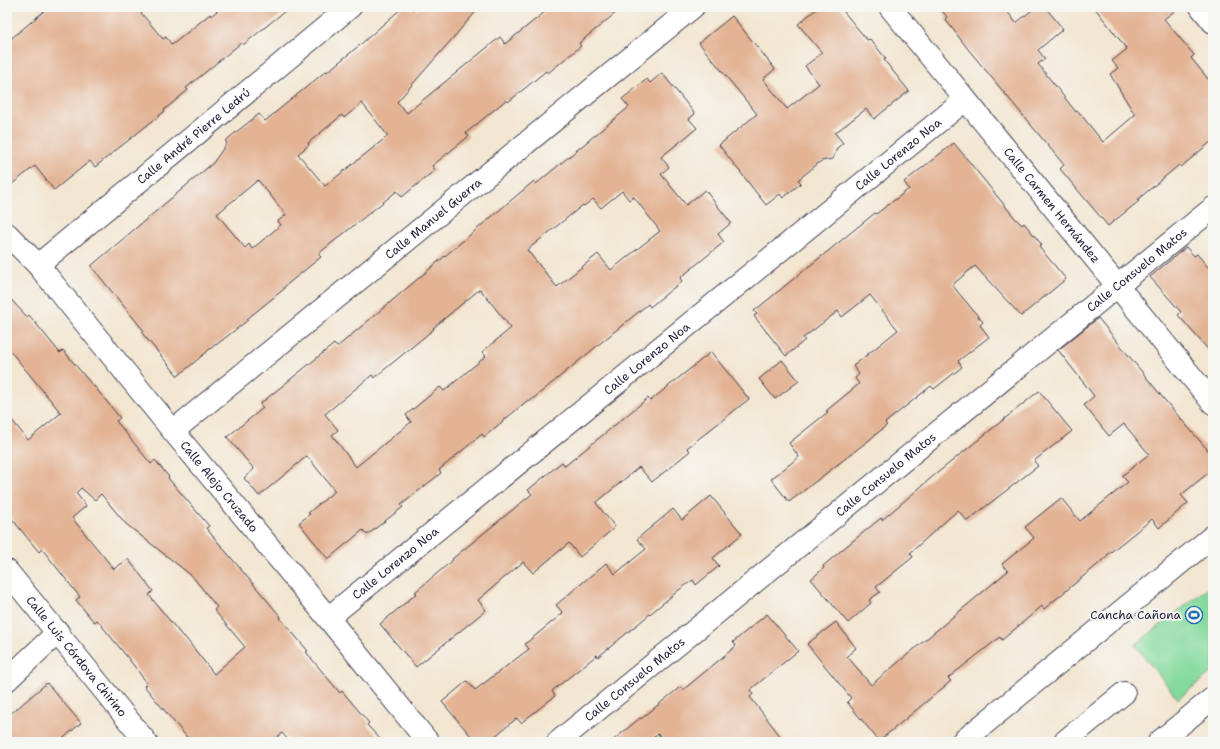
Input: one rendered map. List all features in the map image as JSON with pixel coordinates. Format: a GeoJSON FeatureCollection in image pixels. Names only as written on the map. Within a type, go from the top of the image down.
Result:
{"type":"FeatureCollection","features":[{"type":"Feature","properties":{"kind":"street","name":"Calle André Pierre Ledrú"},"geometry":{"type":"LineString","coordinates":[[38,265],[350,7]]}},
{"type":"Feature","properties":{"kind":"street","name":"Calle Manuel Guerra"},"geometry":{"type":"LineString","coordinates":[[173,431],[693,7]]}},
{"type":"Feature","properties":{"kind":"street","name":"Calle Carmen Hernández"},"geometry":{"type":"LineString","coordinates":[[890,7],[1213,403]]}},
{"type":"Feature","properties":{"kind":"street"},"geometry":{"type":"LineString","coordinates":[[1201,7],[1213,22]]}},
{"type":"Feature","properties":{"kind":"street","name":"Calle Lorenzo Noa"},"geometry":{"type":"LineString","coordinates":[[328,618],[965,100]]}},
{"type":"Feature","properties":{"kind":"street","name":"Calle Consuelo Matos"},"geometry":{"type":"LineString","coordinates":[[558,742],[1213,208]]}},
{"type":"Feature","properties":{"kind":"street","name":"Calle Alejo Cruzado"},"geometry":{"type":"LineString","coordinates":[[7,234],[38,265],[428,742]]}},
{"type":"Feature","properties":{"kind":"street"},"geometry":{"type":"LineString","coordinates":[[971,739],[1213,536]]}},
{"type":"Feature","properties":{"kind":"street","name":"Calle Luis Córdova Chirino"},"geometry":{"type":"LineString","coordinates":[[7,571],[146,742]]}},
{"type":"Feature","properties":{"kind":"street"},"geometry":{"type":"LineString","coordinates":[[7,680],[58,632]]}},
{"type":"Feature","properties":{"kind":"street"},"geometry":{"type":"LineString","coordinates":[[1064,742],[1124,693]]}},
{"type":"Feature","properties":{"kind":"street"},"geometry":{"type":"LineString","coordinates":[[1159,742],[1213,698]]}},
{"type":"Feature","properties":{"kind":"green space","name":"Cancha Cañona"},"geometry":{"type":"Polygon","coordinates":[[[1213,584],[1213,671],[1178,699],[1135,645],[1213,584]]]}},
{"type":"Feature","properties":{"kind":"building"},"geometry":{"type":"Polygon","coordinates":[[[49,7],[136,7],[163,39],[166,37],[172,45],[210,14],[211,16],[222,7],[290,7],[243,45],[241,43],[186,88],[188,90],[164,110],[165,111],[95,167],[90,161],[54,190],[35,166],[7,188],[7,42],[49,7]]]}},
{"type":"Feature","properties":{"kind":"building"},"geometry":{"type":"Polygon","coordinates":[[[403,7],[411,7],[413,10],[415,8],[417,10],[421,7],[480,7],[397,102],[407,113],[500,37],[505,44],[551,7],[623,7],[579,43],[581,46],[548,73],[546,71],[508,102],[506,100],[466,133],[469,136],[432,166],[435,170],[402,197],[397,191],[318,254],[321,257],[284,287],[284,289],[247,319],[248,320],[216,344],[178,376],[142,333],[144,331],[91,266],[213,163],[227,143],[225,141],[259,114],[265,121],[361,44],[403,7]],[[362,103],[344,118],[342,115],[308,143],[309,145],[298,154],[325,186],[388,136],[362,103]],[[258,180],[217,214],[245,248],[249,244],[252,249],[281,225],[278,221],[286,215],[258,180]]]}},
{"type":"Feature","properties":{"kind":"building"},"geometry":{"type":"Polygon","coordinates":[[[819,7],[840,7],[867,40],[870,39],[886,59],[884,60],[909,91],[874,119],[866,109],[835,133],[843,143],[837,148],[833,159],[821,161],[798,180],[801,183],[783,198],[780,194],[766,205],[719,145],[757,114],[699,43],[732,16],[775,69],[763,79],[787,109],[819,84],[805,66],[822,53],[798,24],[819,7]]]}},
{"type":"Feature","properties":{"kind":"building"},"geometry":{"type":"Polygon","coordinates":[[[939,7],[1004,7],[1016,23],[1036,7],[1045,7],[1063,29],[1038,50],[1045,59],[1038,64],[1076,112],[1078,111],[1103,142],[1135,115],[1110,74],[1118,68],[1112,61],[1127,49],[1094,7],[1180,7],[1164,19],[1194,55],[1191,58],[1213,85],[1213,140],[1181,167],[1179,165],[1137,200],[1139,201],[1108,226],[1060,169],[1064,165],[968,49],[945,19],[947,17],[939,7]]]}},
{"type":"Feature","properties":{"kind":"building"},"geometry":{"type":"Polygon","coordinates":[[[662,73],[695,114],[689,119],[697,128],[661,157],[669,167],[661,174],[686,205],[705,190],[731,223],[718,234],[724,242],[680,278],[682,281],[650,307],[648,304],[484,437],[482,434],[439,470],[441,473],[401,505],[403,507],[367,535],[363,530],[328,559],[299,523],[310,514],[308,513],[335,491],[307,456],[259,496],[244,478],[254,469],[227,437],[263,408],[260,404],[334,344],[337,347],[534,181],[536,184],[629,107],[622,99],[647,79],[650,83],[662,73]],[[622,191],[601,208],[593,199],[584,206],[583,205],[527,250],[557,287],[598,254],[611,270],[660,231],[634,197],[629,200],[622,191]],[[480,289],[374,378],[372,375],[325,414],[338,430],[332,435],[356,467],[411,422],[406,415],[440,387],[444,391],[486,356],[482,352],[511,328],[480,289]]]}},
{"type":"Feature","properties":{"kind":"building"},"geometry":{"type":"Polygon","coordinates":[[[954,143],[1014,217],[1022,225],[1024,223],[1042,245],[1039,247],[1066,279],[1021,316],[975,266],[952,285],[983,322],[980,325],[989,337],[958,361],[962,367],[934,389],[931,386],[885,423],[887,425],[868,441],[789,502],[771,479],[799,457],[789,443],[828,412],[826,411],[859,384],[855,378],[859,374],[853,366],[898,330],[870,295],[842,317],[838,311],[803,338],[805,340],[786,356],[754,316],[757,314],[754,311],[875,213],[876,214],[909,189],[904,182],[954,143]]]}},
{"type":"Feature","properties":{"kind":"building"},"geometry":{"type":"Polygon","coordinates":[[[1186,247],[1194,256],[1197,254],[1213,273],[1213,355],[1178,315],[1181,312],[1150,277],[1186,247]]]}},
{"type":"Feature","properties":{"kind":"building"},"geometry":{"type":"Polygon","coordinates":[[[7,295],[27,317],[29,315],[60,353],[63,350],[94,386],[120,418],[116,421],[151,464],[155,460],[169,477],[168,478],[209,526],[206,528],[308,651],[306,652],[340,693],[342,691],[369,723],[367,725],[383,742],[290,742],[282,733],[271,742],[191,742],[144,686],[147,683],[128,658],[97,620],[94,622],[76,600],[80,597],[42,549],[39,552],[7,513],[7,414],[28,440],[61,413],[7,347],[7,295]],[[81,488],[76,493],[86,506],[72,518],[114,569],[128,559],[153,591],[149,595],[214,674],[245,647],[214,610],[217,607],[192,576],[126,524],[101,494],[95,500],[81,488]]]}},
{"type":"Feature","properties":{"kind":"building"},"geometry":{"type":"Polygon","coordinates":[[[1098,318],[1168,404],[1213,456],[1213,469],[1181,495],[1188,503],[1159,528],[1152,519],[1044,609],[1042,606],[1002,640],[1000,637],[948,678],[951,681],[879,741],[847,702],[851,698],[807,644],[836,622],[856,648],[847,656],[871,685],[1008,571],[1002,564],[1034,538],[1025,527],[1061,498],[1080,521],[1128,482],[1122,476],[1149,454],[1124,424],[1109,436],[1084,405],[1094,396],[1058,350],[1098,318]]]}},
{"type":"Feature","properties":{"kind":"building"},"geometry":{"type":"Polygon","coordinates":[[[711,352],[749,399],[687,448],[690,451],[652,482],[639,467],[596,503],[615,527],[580,557],[569,543],[533,573],[523,562],[478,600],[486,610],[416,667],[380,624],[417,593],[415,592],[453,560],[452,559],[532,494],[528,490],[562,462],[565,466],[648,398],[650,401],[711,352]]]}},
{"type":"Feature","properties":{"kind":"building"},"geometry":{"type":"Polygon","coordinates":[[[782,360],[799,381],[775,399],[759,379],[782,360]]]}},
{"type":"Feature","properties":{"kind":"building"},"geometry":{"type":"Polygon","coordinates":[[[1039,391],[1072,431],[1034,461],[1038,466],[967,521],[958,510],[910,553],[913,557],[876,587],[880,592],[869,600],[871,603],[848,623],[811,579],[824,568],[823,566],[843,549],[881,518],[882,520],[931,478],[1039,391]]]}},
{"type":"Feature","properties":{"kind":"building"},"geometry":{"type":"Polygon","coordinates":[[[711,496],[742,534],[713,558],[719,566],[696,585],[693,580],[679,590],[598,657],[597,655],[552,691],[555,696],[521,723],[517,718],[488,742],[476,742],[442,702],[467,681],[475,690],[529,649],[525,644],[563,613],[556,605],[606,563],[615,574],[646,549],[637,539],[673,509],[682,520],[711,496]]]}},
{"type":"Feature","properties":{"kind":"building"},"geometry":{"type":"Polygon","coordinates":[[[767,614],[798,651],[750,690],[753,694],[750,697],[785,742],[665,742],[658,734],[648,742],[611,742],[680,687],[683,690],[736,646],[733,642],[767,614]]]}},
{"type":"Feature","properties":{"kind":"building"},"geometry":{"type":"Polygon","coordinates":[[[47,683],[81,723],[59,742],[7,742],[7,717],[47,683]]]}},
{"type":"Feature","properties":{"kind":"place","name":"Cancha Cañona"},"geometry":{"type":"Point","coordinates":[1194,615]}}]}
